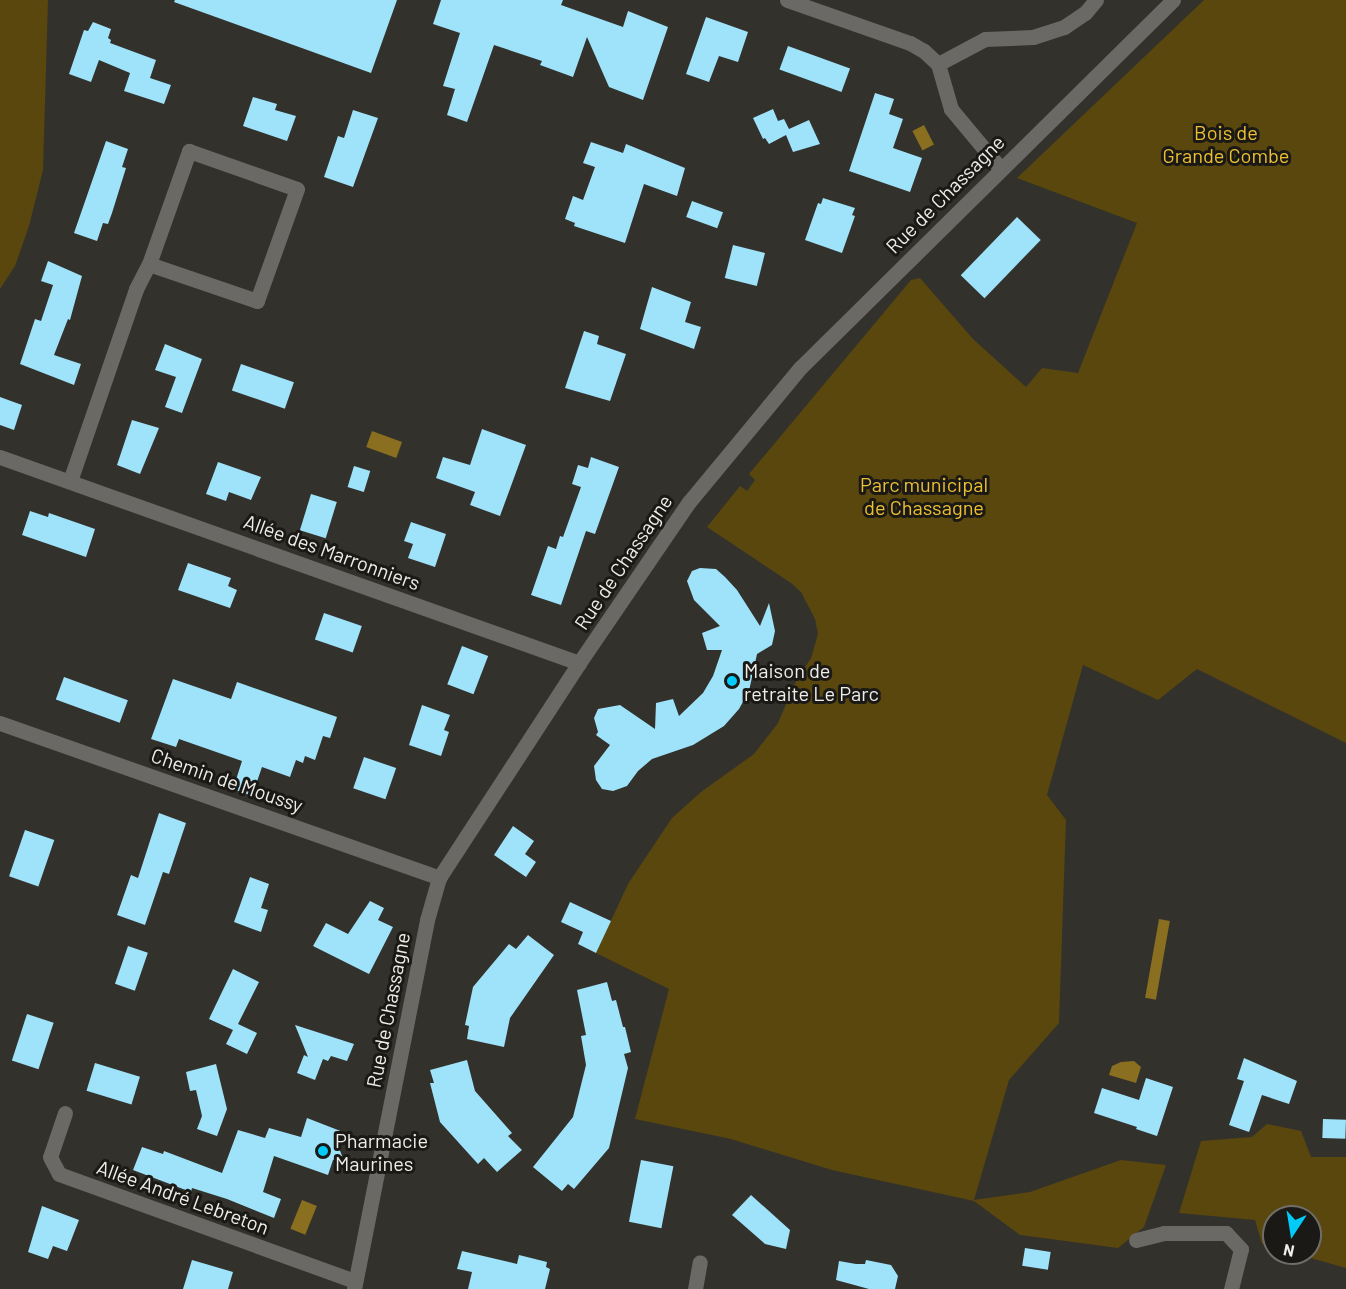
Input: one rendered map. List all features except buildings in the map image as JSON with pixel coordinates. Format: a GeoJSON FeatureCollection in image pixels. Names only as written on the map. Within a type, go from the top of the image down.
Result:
{"type":"FeatureCollection","features":[{"type":"Feature","properties":{"kind":"street"},"geometry":{"type":"LineString","coordinates":[[787,0],[910,43],[938,64],[951,109],[1001,169]]}},
{"type":"Feature","properties":{"kind":"street"},"geometry":{"type":"LineString","coordinates":[[938,64],[985,39],[1033,37],[1064,27],[1085,13],[1096,0]]}},
{"type":"Feature","properties":{"kind":"street","name":"Rue de Chassagne"},"geometry":{"type":"LineString","coordinates":[[354,1285],[427,920],[439,878],[579,663],[689,502],[800,368],[1173,0]]}},
{"type":"Feature","properties":{"kind":"street"},"geometry":{"type":"LineString","coordinates":[[70,481],[136,289],[149,264],[189,151],[297,189],[256,301],[149,264]]}},
{"type":"Feature","properties":{"kind":"street","name":"Allée des Marronniers"},"geometry":{"type":"LineString","coordinates":[[0,457],[579,663]]}},
{"type":"Feature","properties":{"kind":"street","name":"Chemin de Moussy"},"geometry":{"type":"LineString","coordinates":[[0,723],[439,878]]}},
{"type":"Feature","properties":{"kind":"street","name":"Allée André Lebreton"},"geometry":{"type":"LineString","coordinates":[[65,1113],[50,1157],[59,1174],[354,1285]]}},
{"type":"Feature","properties":{"kind":"street"},"geometry":{"type":"LineString","coordinates":[[1136,1240],[1164,1233],[1226,1233],[1241,1249],[1232,1289]]}},
{"type":"Feature","properties":{"kind":"street"},"geometry":{"type":"LineString","coordinates":[[695,1289],[700,1262]]}},
{"type":"Feature","properties":{"kind":"green space"},"geometry":{"type":"Polygon","coordinates":[[[0,0],[48,0],[43,170],[29,226],[15,266],[0,289],[0,0]]]}},
{"type":"Feature","properties":{"kind":"green space"},"geometry":{"type":"Polygon","coordinates":[[[1204,0],[1346,0],[1346,743],[1197,669],[1158,700],[1083,665],[1047,795],[1066,820],[1059,1023],[1009,1080],[974,1200],[1030,1192],[1121,1160],[1166,1165],[1144,1227],[1118,1248],[1020,1235],[974,1201],[832,1170],[731,1139],[635,1119],[669,989],[596,953],[628,884],[672,818],[701,792],[754,754],[778,723],[796,681],[811,658],[818,634],[815,619],[801,592],[707,527],[740,486],[747,491],[755,480],[749,474],[911,280],[920,278],[973,339],[1026,387],[1042,368],[1078,373],[1137,223],[1017,178],[1204,0]]]}},
{"type":"Feature","properties":{"kind":"green space"},"geometry":{"type":"Polygon","coordinates":[[[1267,1124],[1301,1131],[1311,1157],[1346,1157],[1346,1268],[1322,1261],[1322,1205],[1262,1205],[1262,1244],[1255,1220],[1179,1213],[1201,1141],[1252,1137],[1267,1124]]]}},
{"type":"Feature","properties":{"kind":"shaded area"},"geometry":{"type":"Polygon","coordinates":[[[924,125],[934,145],[922,151],[912,131],[924,125]]]}},
{"type":"Feature","properties":{"kind":"shaded area"},"geometry":{"type":"Polygon","coordinates":[[[372,431],[402,442],[396,458],[366,447],[372,431]]]}},
{"type":"Feature","properties":{"kind":"shaded area"},"geometry":{"type":"Polygon","coordinates":[[[1159,919],[1170,921],[1156,1000],[1145,998],[1159,919]]]}},
{"type":"Feature","properties":{"kind":"shaded area"},"geometry":{"type":"Polygon","coordinates":[[[1134,1061],[1141,1067],[1136,1083],[1109,1075],[1112,1066],[1121,1062],[1134,1061]]]}},
{"type":"Feature","properties":{"kind":"shaded area"},"geometry":{"type":"Polygon","coordinates":[[[302,1200],[317,1206],[305,1235],[290,1229],[302,1200]]]}},
{"type":"Feature","properties":{"kind":"place","name":"Maison de retraite Le Parc"},"geometry":{"type":"Point","coordinates":[732,681]}},
{"type":"Feature","properties":{"kind":"place","name":"Pharmacie Maurines"},"geometry":{"type":"Point","coordinates":[323,1151]}},
{"type":"Feature","properties":{"kind":"park label","name":"Bois de Grande Combe"},"geometry":{"type":"Point","coordinates":[1226,144]}},
{"type":"Feature","properties":{"kind":"park label","name":"Parc municipal de Chassagne"},"geometry":{"type":"Point","coordinates":[924,496]}}]}
